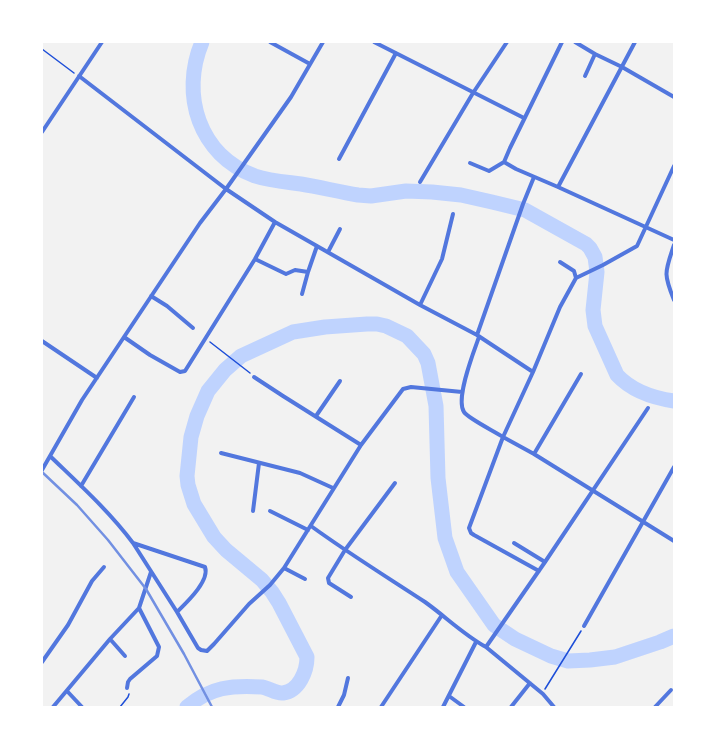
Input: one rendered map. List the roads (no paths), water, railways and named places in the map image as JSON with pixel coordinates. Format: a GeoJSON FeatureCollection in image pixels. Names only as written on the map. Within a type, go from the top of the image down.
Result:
{"type":"FeatureCollection","features":[{"type":"Feature","properties":{"kind":"street"},"geometry":{"type":"LineString","coordinates":[[42,132],[102,42]]}},
{"type":"Feature","properties":{"kind":"street"},"geometry":{"type":"LineString","coordinates":[[270,42],[310,64]]}},
{"type":"Feature","properties":{"kind":"street"},"geometry":{"type":"LineString","coordinates":[[42,470],[82,400],[200,223],[258,145],[291,97],[323,42]]}},
{"type":"Feature","properties":{"kind":"street"},"geometry":{"type":"LineString","coordinates":[[374,42],[380,43],[396,53],[524,118]]}},
{"type":"Feature","properties":{"kind":"street"},"geometry":{"type":"LineString","coordinates":[[420,182],[473,93],[507,42]]}},
{"type":"Feature","properties":{"kind":"street"},"geometry":{"type":"LineString","coordinates":[[470,163],[489,171],[504,162],[562,42]]}},
{"type":"Feature","properties":{"kind":"street"},"geometry":{"type":"LineString","coordinates":[[574,42],[622,67],[674,97]]}},
{"type":"Feature","properties":{"kind":"street"},"geometry":{"type":"LineString","coordinates":[[558,187],[635,42]]}},
{"type":"Feature","properties":{"kind":"street"},"geometry":{"type":"LineString","coordinates":[[339,159],[396,53]]}},
{"type":"Feature","properties":{"kind":"street"},"geometry":{"type":"LineString","coordinates":[[584,76],[595,54]]}},
{"type":"Feature","properties":{"kind":"street"},"geometry":{"type":"LineString","coordinates":[[79,76],[226,189],[275,222],[420,305],[478,336],[533,372]]}},
{"type":"Feature","properties":{"kind":"street"},"geometry":{"type":"LineString","coordinates":[[504,162],[510,167],[558,187],[674,240]]}},
{"type":"Feature","properties":{"kind":"street"},"geometry":{"type":"LineString","coordinates":[[539,571],[474,535],[469,528],[503,437],[560,308],[576,278],[632,249],[640,241],[645,227],[674,166]]}},
{"type":"Feature","properties":{"kind":"street"},"geometry":{"type":"LineString","coordinates":[[534,177],[523,204],[469,362],[462,392],[462,407],[464,413],[534,454],[674,541]]}},
{"type":"Feature","properties":{"kind":"street"},"geometry":{"type":"LineString","coordinates":[[420,305],[442,259],[453,214]]}},
{"type":"Feature","properties":{"kind":"street"},"geometry":{"type":"LineString","coordinates":[[124,337],[150,355],[182,372],[187,370],[205,338],[255,259],[275,222]]}},
{"type":"Feature","properties":{"kind":"street"},"geometry":{"type":"LineString","coordinates":[[328,252],[340,229]]}},
{"type":"Feature","properties":{"kind":"street"},"geometry":{"type":"LineString","coordinates":[[674,245],[667,264],[665,275],[674,300]]}},
{"type":"Feature","properties":{"kind":"street"},"geometry":{"type":"LineString","coordinates":[[302,294],[317,246]]}},
{"type":"Feature","properties":{"kind":"street"},"geometry":{"type":"LineString","coordinates":[[255,259],[286,274],[295,270],[308,272]]}},
{"type":"Feature","properties":{"kind":"street"},"geometry":{"type":"LineString","coordinates":[[560,262],[574,271],[576,278]]}},
{"type":"Feature","properties":{"kind":"street"},"geometry":{"type":"LineString","coordinates":[[151,296],[167,306],[194,328]]}},
{"type":"Feature","properties":{"kind":"street"},"geometry":{"type":"LineString","coordinates":[[42,341],[98,378]]}},
{"type":"Feature","properties":{"kind":"street"},"geometry":{"type":"LineString","coordinates":[[534,454],[581,374]]}},
{"type":"Feature","properties":{"kind":"street"},"geometry":{"type":"LineString","coordinates":[[254,377],[361,445]]}},
{"type":"Feature","properties":{"kind":"street"},"geometry":{"type":"LineString","coordinates":[[316,416],[340,381]]}},
{"type":"Feature","properties":{"kind":"street"},"geometry":{"type":"LineString","coordinates":[[50,456],[118,523],[133,543],[198,648],[207,651],[248,604],[270,585],[284,568],[361,445],[403,389],[409,386],[462,392]]}},
{"type":"Feature","properties":{"kind":"street"},"geometry":{"type":"LineString","coordinates":[[81,486],[134,397]]}},
{"type":"Feature","properties":{"kind":"street"},"geometry":{"type":"LineString","coordinates":[[486,648],[546,562],[592,490],[648,408]]}},
{"type":"Feature","properties":{"kind":"street"},"geometry":{"type":"LineString","coordinates":[[221,453],[306,475],[333,488]]}},
{"type":"Feature","properties":{"kind":"street"},"geometry":{"type":"LineString","coordinates":[[253,511],[259,463]]}},
{"type":"Feature","properties":{"kind":"street"},"geometry":{"type":"LineString","coordinates":[[584,626],[674,467]]}},
{"type":"Feature","properties":{"kind":"street"},"geometry":{"type":"LineString","coordinates":[[350,597],[328,580],[345,550],[395,483]]}},
{"type":"Feature","properties":{"kind":"street"},"geometry":{"type":"LineString","coordinates":[[270,511],[310,528],[442,615],[530,683],[543,694],[554,707]]}},
{"type":"Feature","properties":{"kind":"street"},"geometry":{"type":"LineString","coordinates":[[133,543],[205,567],[206,571],[194,595],[177,612]]}},
{"type":"Feature","properties":{"kind":"street"},"geometry":{"type":"LineString","coordinates":[[514,543],[546,562]]}},
{"type":"Feature","properties":{"kind":"street"},"geometry":{"type":"LineString","coordinates":[[42,662],[68,626],[92,581],[104,567]]}},
{"type":"Feature","properties":{"kind":"street"},"geometry":{"type":"LineString","coordinates":[[284,568],[305,579]]}},
{"type":"Feature","properties":{"kind":"street"},"geometry":{"type":"LineString","coordinates":[[54,707],[110,639],[139,608],[151,572]]}},
{"type":"Feature","properties":{"kind":"street"},"geometry":{"type":"LineString","coordinates":[[128,688],[128,682],[130,679],[157,656],[159,650],[158,645],[139,608]]}},
{"type":"Feature","properties":{"kind":"street"},"geometry":{"type":"LineString","coordinates":[[381,707],[442,615]]}},
{"type":"Feature","properties":{"kind":"street"},"geometry":{"type":"LineString","coordinates":[[110,639],[125,656]]}},
{"type":"Feature","properties":{"kind":"street"},"geometry":{"type":"LineString","coordinates":[[443,707],[476,642]]}},
{"type":"Feature","properties":{"kind":"street"},"geometry":{"type":"LineString","coordinates":[[338,707],[344,695],[348,678]]}},
{"type":"Feature","properties":{"kind":"street"},"geometry":{"type":"LineString","coordinates":[[511,707],[530,683]]}},
{"type":"Feature","properties":{"kind":"street"},"geometry":{"type":"LineString","coordinates":[[655,707],[671,690]]}},
{"type":"Feature","properties":{"kind":"street"},"geometry":{"type":"LineString","coordinates":[[66,691],[82,707]]}},
{"type":"Feature","properties":{"kind":"street"},"geometry":{"type":"LineString","coordinates":[[449,696],[464,707]]}},
{"type":"Feature","properties":{"kind":"waterway"},"geometry":{"type":"LineString","coordinates":[[202,42],[196,62],[193,82],[194,102],[199,121],[208,138],[220,154],[236,166],[255,176],[266,179],[308,185],[358,195],[371,196],[406,191],[461,195],[525,210],[586,244],[590,248],[595,257],[597,272],[593,310],[595,326],[617,375],[636,389],[658,398],[674,401]]}},
{"type":"Feature","properties":{"kind":"waterway"},"geometry":{"type":"LineString","coordinates":[[187,707],[204,695],[213,691],[231,687],[262,687],[275,692],[283,693],[294,688],[304,674],[307,657],[279,603],[262,580],[226,550],[214,537],[194,504],[188,485],[187,476],[191,437],[197,416],[208,391],[225,370],[241,356],[293,332],[325,327],[367,324],[386,326],[407,336],[424,354],[428,363],[436,406],[438,478],[445,538],[457,572],[494,625],[515,639],[551,656],[568,661],[615,657],[674,636]]}},
{"type":"Feature","properties":{"kind":"railway"},"geometry":{"type":"LineString","coordinates":[[42,472],[77,505],[108,540],[146,589],[184,654],[212,707]]}}]}
